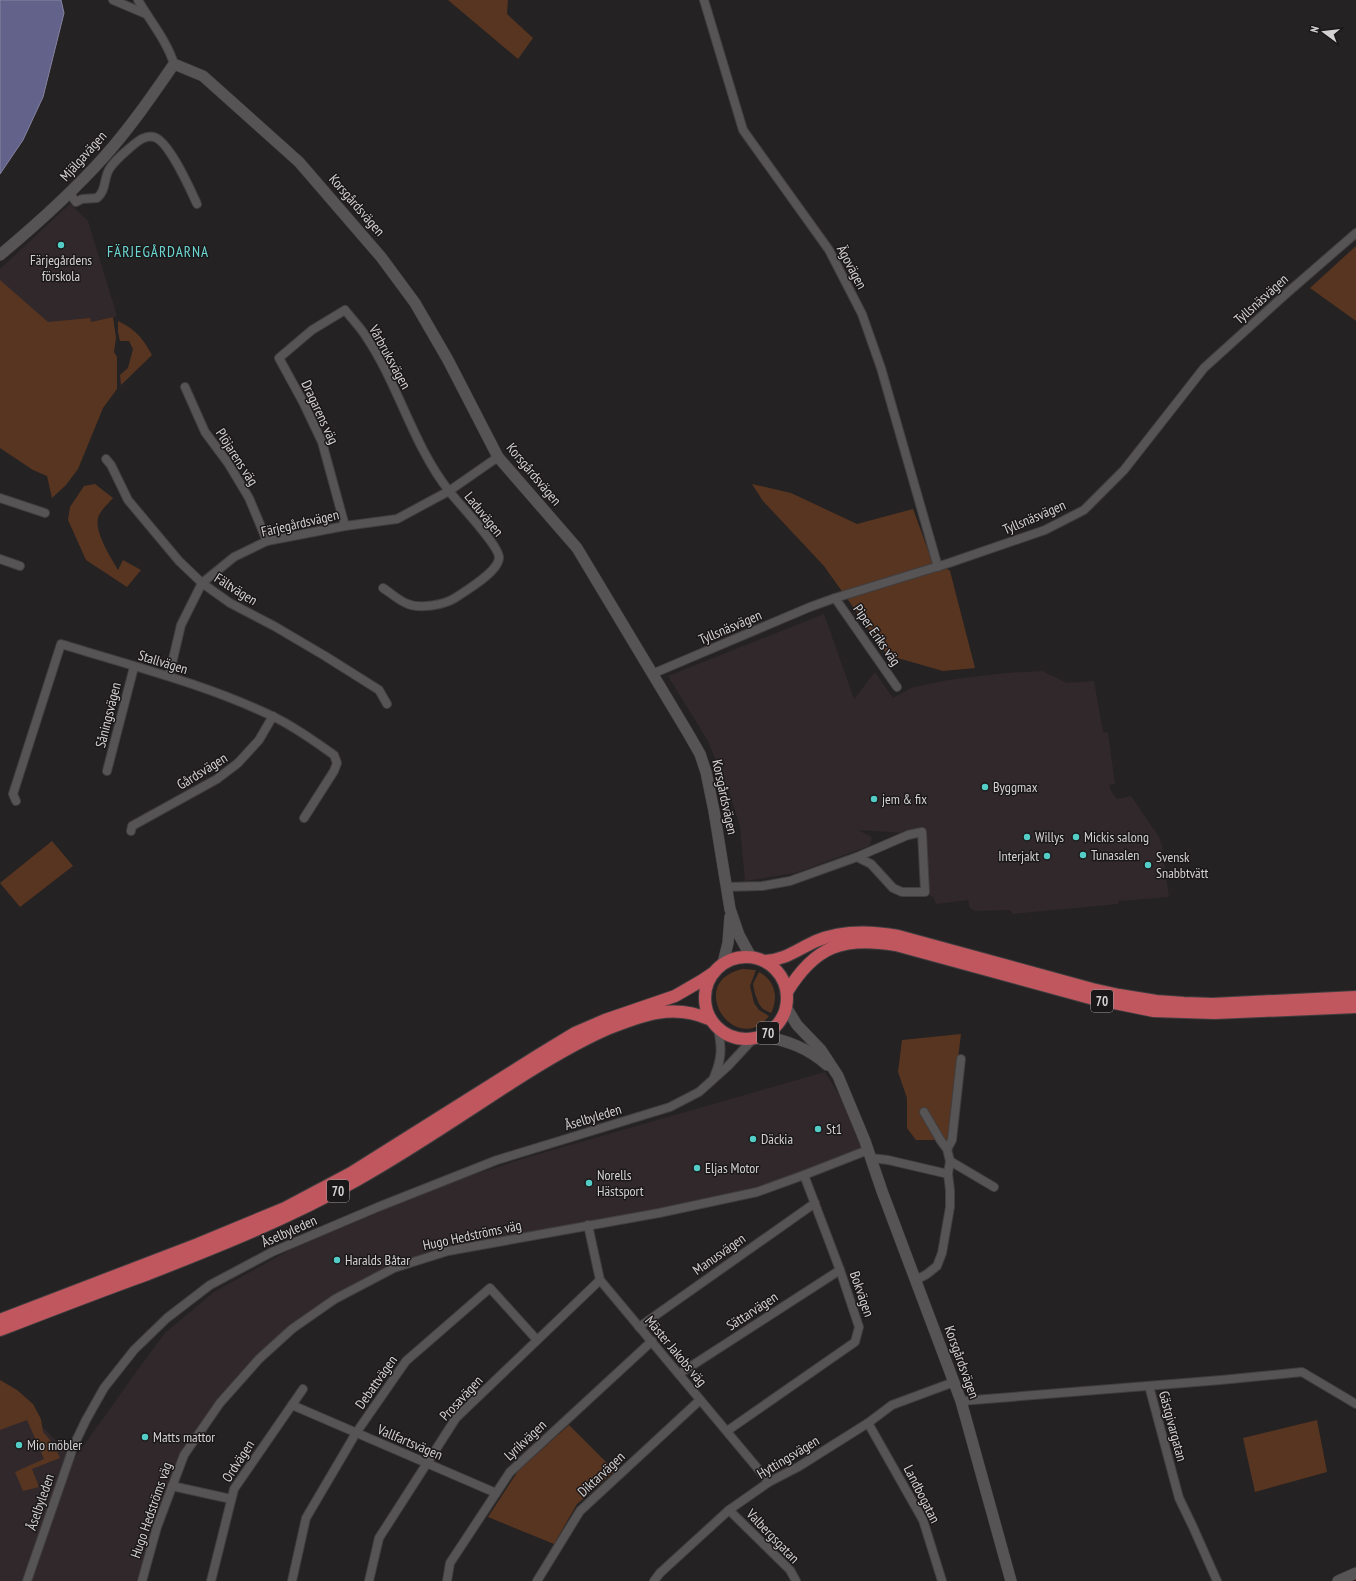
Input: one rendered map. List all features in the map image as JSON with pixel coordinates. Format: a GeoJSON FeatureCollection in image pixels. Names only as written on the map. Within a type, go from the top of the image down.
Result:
{"type":"FeatureCollection","features":[{"type":"Feature","properties":{"kind":"highway","name":"70"},"geometry":{"type":"LineString","coordinates":[[0,1320],[198,1244],[284,1208],[351,1173],[575,1033],[605,1020],[675,996],[701,981],[723,963],[737,957],[751,957],[765,961],[782,959],[818,940],[844,934],[869,932],[898,936],[1092,989],[1156,1001],[1213,1004],[1356,998]]}},
{"type":"Feature","properties":{"kind":"highway","name":"70"},"geometry":{"type":"LineString","coordinates":[[787,992],[802,969],[813,958],[824,951],[854,942],[868,942],[896,945],[1090,998],[1154,1011],[1215,1013],[1356,1007]]}},
{"type":"Feature","properties":{"kind":"highway","name":"70"},"geometry":{"type":"LineString","coordinates":[[713,972],[706,985],[704,998],[710,1018],[718,1029],[735,1038],[758,1037],[778,1024],[786,1007],[787,992],[785,984],[777,971],[765,961]]}},
{"type":"Feature","properties":{"kind":"highway","name":"70"},"geometry":{"type":"LineString","coordinates":[[0,1330],[245,1236],[287,1217],[357,1180],[541,1064],[578,1043],[607,1029],[638,1018],[675,1010],[691,1012],[710,1018]]}},
{"type":"Feature","properties":{"kind":"street"},"geometry":{"type":"LineString","coordinates":[[113,0],[146,14]]}},
{"type":"Feature","properties":{"kind":"street"},"geometry":{"type":"LineString","coordinates":[[138,0],[158,31],[172,57],[174,64]]}},
{"type":"Feature","properties":{"kind":"street","name":"Ägovägen"},"geometry":{"type":"LineString","coordinates":[[704,0],[742,130],[829,250],[862,314],[881,368],[938,566]]}},
{"type":"Feature","properties":{"kind":"street","name":"Mjälgavägen"},"geometry":{"type":"LineString","coordinates":[[0,255],[46,216],[73,198],[147,104],[174,64]]}},
{"type":"Feature","properties":{"kind":"street","name":"Korsgårdsvägen"},"geometry":{"type":"LineString","coordinates":[[174,64],[203,76],[299,162],[381,256],[419,309],[448,360],[498,457],[577,548],[700,754],[706,772],[714,811],[730,908],[738,935],[751,957]]}},
{"type":"Feature","properties":{"kind":"street"},"geometry":{"type":"LineString","coordinates":[[73,198],[91,200],[102,194],[109,169],[119,157],[143,138],[149,137],[159,140],[168,149],[197,204]]}},
{"type":"Feature","properties":{"kind":"street","name":"Tyllsnäsvägen"},"geometry":{"type":"LineString","coordinates":[[652,674],[835,598],[938,566],[1045,530],[1084,510],[1124,470],[1204,368],[1356,233]]}},
{"type":"Feature","properties":{"kind":"street","name":"Vårbruksvägen"},"geometry":{"type":"LineString","coordinates":[[279,358],[312,330],[345,310],[367,338],[385,370],[435,472],[449,491]]}},
{"type":"Feature","properties":{"kind":"street","name":"Dragarens väg"},"geometry":{"type":"LineString","coordinates":[[279,358],[303,402],[322,442],[345,526]]}},
{"type":"Feature","properties":{"kind":"street","name":"Plöjarens väg"},"geometry":{"type":"LineString","coordinates":[[185,387],[205,432],[228,463],[249,498],[267,541]]}},
{"type":"Feature","properties":{"kind":"street","name":"Färjegårdsvägen"},"geometry":{"type":"LineString","coordinates":[[168,676],[181,625],[202,583],[234,557],[267,541],[345,526],[397,519],[449,491],[498,457]]}},
{"type":"Feature","properties":{"kind":"street","name":"Fältvägen"},"geometry":{"type":"LineString","coordinates":[[106,460],[128,500],[179,561],[202,583],[230,603],[325,656],[379,690],[386,704]]}},
{"type":"Feature","properties":{"kind":"street","name":"Laduvägen"},"geometry":{"type":"LineString","coordinates":[[383,588],[409,605],[431,606],[453,599],[483,579],[498,564],[500,556],[494,545],[449,491]]}},
{"type":"Feature","properties":{"kind":"street"},"geometry":{"type":"LineString","coordinates":[[0,498],[44,513]]}},
{"type":"Feature","properties":{"kind":"street"},"geometry":{"type":"LineString","coordinates":[[0,559],[20,566]]}},
{"type":"Feature","properties":{"kind":"street","name":"Piper Eriks väg"},"geometry":{"type":"LineString","coordinates":[[835,598],[897,687]]}},
{"type":"Feature","properties":{"kind":"street","name":"Stallvägen"},"geometry":{"type":"LineString","coordinates":[[16,800],[13,794],[61,644],[168,676],[220,694],[273,716],[334,755],[337,763],[334,771],[304,818]]}},
{"type":"Feature","properties":{"kind":"street","name":"Såningsvägen"},"geometry":{"type":"LineString","coordinates":[[107,771],[134,667]]}},
{"type":"Feature","properties":{"kind":"street","name":"Gårdsvägen"},"geometry":{"type":"LineString","coordinates":[[131,830],[132,826],[217,779],[238,763],[259,740],[273,716]]}},
{"type":"Feature","properties":{"kind":"street"},"geometry":{"type":"LineString","coordinates":[[726,887],[762,886],[790,881],[857,857],[908,834],[922,832],[925,892],[902,892],[893,888],[871,864],[857,857]]}},
{"type":"Feature","properties":{"kind":"street","name":"Korsgårdsvägen"},"geometry":{"type":"LineString","coordinates":[[723,963],[728,943],[730,908]]}},
{"type":"Feature","properties":{"kind":"street","name":"Korsgårdsvägen"},"geometry":{"type":"LineString","coordinates":[[786,1007],[797,1025],[821,1050],[838,1076],[853,1108],[961,1401],[1011,1581]]}},
{"type":"Feature","properties":{"kind":"street","name":"Åselbyleden"},"geometry":{"type":"LineString","coordinates":[[712,1080],[719,1065],[721,1055],[718,1029]]}},
{"type":"Feature","properties":{"kind":"street","name":"Korsgårdsvägen"},"geometry":{"type":"LineString","coordinates":[[758,1037],[784,1040],[800,1046],[815,1055],[838,1076]]}},
{"type":"Feature","properties":{"kind":"street","name":"Åselbyleden"},"geometry":{"type":"LineString","coordinates":[[27,1581],[74,1445],[104,1388],[134,1350],[167,1318],[210,1285],[272,1252],[378,1207],[497,1160],[670,1107],[699,1092],[758,1037]]}},
{"type":"Feature","properties":{"kind":"street"},"geometry":{"type":"LineString","coordinates":[[947,1149],[952,1140],[961,1059]]}},
{"type":"Feature","properties":{"kind":"street"},"geometry":{"type":"LineString","coordinates":[[916,1280],[937,1266],[942,1253],[950,1207],[948,1174],[950,1161],[947,1149],[924,1112]]}},
{"type":"Feature","properties":{"kind":"street"},"geometry":{"type":"LineString","coordinates":[[870,1154],[888,1160],[948,1174]]}},
{"type":"Feature","properties":{"kind":"street","name":"Hugo Hedströms väg"},"geometry":{"type":"LineString","coordinates":[[142,1581],[157,1527],[184,1455],[220,1403],[259,1359],[292,1329],[335,1299],[394,1268],[448,1251],[659,1213],[757,1192],[870,1154]]}},
{"type":"Feature","properties":{"kind":"street"},"geometry":{"type":"LineString","coordinates":[[950,1161],[994,1186]]}},
{"type":"Feature","properties":{"kind":"street","name":"Bokvägen"},"geometry":{"type":"LineString","coordinates":[[727,1431],[855,1342],[859,1327],[840,1270],[804,1175]]}},
{"type":"Feature","properties":{"kind":"street","name":"Manusvägen"},"geometry":{"type":"LineString","coordinates":[[638,1326],[815,1203]]}},
{"type":"Feature","properties":{"kind":"street","name":"Mäster Jakobs väg"},"geometry":{"type":"LineString","coordinates":[[588,1225],[600,1280],[769,1482]]}},
{"type":"Feature","properties":{"kind":"street","name":"Sättarvägen"},"geometry":{"type":"LineString","coordinates":[[679,1374],[840,1270]]}},
{"type":"Feature","properties":{"kind":"street","name":"Prosavägen"},"geometry":{"type":"LineString","coordinates":[[369,1581],[379,1538],[456,1418],[600,1280]]}},
{"type":"Feature","properties":{"kind":"street","name":"Debattvägen"},"geometry":{"type":"LineString","coordinates":[[292,1581],[306,1518],[356,1433],[406,1362],[490,1288],[537,1340]]}},
{"type":"Feature","properties":{"kind":"street","name":"Lyrikvägen"},"geometry":{"type":"LineString","coordinates":[[446,1581],[450,1563],[510,1472],[652,1341]]}},
{"type":"Feature","properties":{"kind":"street"},"geometry":{"type":"LineString","coordinates":[[1149,1386],[1302,1372],[1356,1404]]}},
{"type":"Feature","properties":{"kind":"street","name":"Hyttingsvägen"},"geometry":{"type":"LineString","coordinates":[[654,1581],[660,1573],[729,1510],[769,1482],[798,1467],[868,1423],[892,1405],[954,1382]]}},
{"type":"Feature","properties":{"kind":"street","name":"Gästgivargatan"},"geometry":{"type":"LineString","coordinates":[[961,1401],[1149,1386],[1179,1498],[1197,1534],[1217,1581]]}},
{"type":"Feature","properties":{"kind":"street","name":"Ordvägen"},"geometry":{"type":"LineString","coordinates":[[211,1581],[234,1489],[303,1389]]}},
{"type":"Feature","properties":{"kind":"street","name":"Diktarvägen"},"geometry":{"type":"LineString","coordinates":[[537,1581],[580,1512],[700,1400]]}},
{"type":"Feature","properties":{"kind":"street","name":"Vallfartsvägen"},"geometry":{"type":"LineString","coordinates":[[292,1405],[496,1493]]}},
{"type":"Feature","properties":{"kind":"street","name":"Landbogatan"},"geometry":{"type":"LineString","coordinates":[[868,1423],[923,1520],[942,1581]]}},
{"type":"Feature","properties":{"kind":"street"},"geometry":{"type":"LineString","coordinates":[[172,1486],[231,1499]]}},
{"type":"Feature","properties":{"kind":"street","name":"Valbergsgatan"},"geometry":{"type":"LineString","coordinates":[[729,1510],[790,1570],[796,1581]]}},
{"type":"Feature","properties":{"kind":"street"},"geometry":{"type":"LineString","coordinates":[[1338,1581],[1356,1573]]}},
{"type":"Feature","properties":{"kind":"shaded area"},"geometry":{"type":"Polygon","coordinates":[[[448,0],[508,0],[507,14],[533,38],[518,59],[448,0]]]}},
{"type":"Feature","properties":{"kind":"shaded area","name":"Färjegårdens förskola"},"geometry":{"type":"Polygon","coordinates":[[[70,204],[88,221],[117,316],[45,332],[0,292],[0,269],[70,204]]]}},
{"type":"Feature","properties":{"kind":"shaded area"},"geometry":{"type":"Polygon","coordinates":[[[1356,246],[1356,321],[1310,288],[1356,246]]]}},
{"type":"Feature","properties":{"kind":"shaded area"},"geometry":{"type":"Polygon","coordinates":[[[0,280],[48,322],[90,318],[91,322],[113,317],[116,338],[114,352],[117,357],[117,389],[103,408],[78,469],[66,485],[52,498],[47,476],[33,470],[0,448],[0,280]]]}},
{"type":"Feature","properties":{"kind":"shaded area"},"geometry":{"type":"Polygon","coordinates":[[[118,321],[138,335],[152,355],[121,385],[120,375],[128,368],[133,349],[129,341],[120,341],[118,321]]]}},
{"type":"Feature","properties":{"kind":"shaded area"},"geometry":{"type":"Polygon","coordinates":[[[95,484],[113,498],[100,513],[98,521],[100,535],[107,551],[118,570],[123,560],[141,570],[127,587],[86,560],[68,520],[70,507],[84,486],[95,484]]]}},
{"type":"Feature","properties":{"kind":"shaded area"},"geometry":{"type":"Polygon","coordinates":[[[752,484],[791,493],[857,524],[913,509],[931,558],[950,571],[975,668],[943,671],[887,655],[824,566],[763,501],[752,484]]]}},
{"type":"Feature","properties":{"kind":"shaded area"},"geometry":{"type":"Polygon","coordinates":[[[824,614],[854,699],[875,672],[893,698],[911,688],[948,680],[1006,673],[1042,671],[1067,683],[1094,681],[1103,732],[1108,733],[1115,784],[1109,785],[1111,791],[1117,799],[1131,796],[1159,837],[1162,847],[1169,897],[1118,901],[1118,904],[1012,914],[1011,910],[975,911],[970,908],[968,900],[936,904],[934,898],[925,892],[922,837],[905,833],[858,830],[872,837],[869,846],[795,873],[745,881],[740,826],[730,795],[708,741],[668,676],[824,614]]]}},
{"type":"Feature","properties":{"kind":"shaded area"},"geometry":{"type":"Polygon","coordinates":[[[52,841],[73,866],[20,907],[0,883],[52,841]]]}},
{"type":"Feature","properties":{"kind":"shaded area"},"geometry":{"type":"Polygon","coordinates":[[[743,969],[756,970],[750,986],[754,1003],[759,1010],[769,1016],[756,1027],[742,1028],[730,1023],[721,1013],[716,1000],[717,987],[726,976],[743,969]]]}},
{"type":"Feature","properties":{"kind":"shaded area"},"geometry":{"type":"Polygon","coordinates":[[[759,972],[769,980],[774,990],[775,1001],[771,1013],[763,1009],[755,994],[753,984],[759,972]]]}},
{"type":"Feature","properties":{"kind":"shaded area"},"geometry":{"type":"Polygon","coordinates":[[[961,1034],[948,1140],[916,1140],[907,1128],[907,1098],[898,1072],[902,1040],[961,1034]]]}},
{"type":"Feature","properties":{"kind":"shaded area"},"geometry":{"type":"Polygon","coordinates":[[[825,1072],[849,1111],[868,1150],[757,1192],[448,1251],[394,1268],[335,1299],[259,1359],[184,1455],[142,1581],[0,1581],[0,1384],[74,1459],[165,1333],[214,1292],[308,1240],[396,1200],[525,1158],[825,1072]]]}},
{"type":"Feature","properties":{"kind":"shaded area"},"geometry":{"type":"Polygon","coordinates":[[[0,1380],[17,1390],[33,1404],[41,1419],[43,1432],[54,1445],[60,1458],[32,1469],[39,1487],[23,1491],[15,1472],[44,1459],[27,1420],[0,1430],[0,1380]]]}},
{"type":"Feature","properties":{"kind":"shaded area"},"geometry":{"type":"Polygon","coordinates":[[[1317,1420],[1327,1472],[1255,1492],[1243,1438],[1317,1420]]]}},
{"type":"Feature","properties":{"kind":"shaded area"},"geometry":{"type":"Polygon","coordinates":[[[569,1425],[615,1471],[577,1504],[554,1544],[488,1517],[518,1471],[569,1425]]]}},
{"type":"Feature","properties":{"kind":"water"},"geometry":{"type":"Polygon","coordinates":[[[0,0],[61,0],[64,13],[43,97],[23,140],[0,174],[0,0]]]}},
{"type":"Feature","properties":{"kind":"place","name":"Färjegårdens förskola"},"geometry":{"type":"Point","coordinates":[61,245]}},
{"type":"Feature","properties":{"kind":"place","name":"Byggmax"},"geometry":{"type":"Point","coordinates":[985,787]}},
{"type":"Feature","properties":{"kind":"place","name":"jem & fix"},"geometry":{"type":"Point","coordinates":[874,799]}},
{"type":"Feature","properties":{"kind":"place","name":"Willys"},"geometry":{"type":"Point","coordinates":[1027,837]}},
{"type":"Feature","properties":{"kind":"place","name":"Mickis salong"},"geometry":{"type":"Point","coordinates":[1076,837]}},
{"type":"Feature","properties":{"kind":"place","name":"Tunasalen"},"geometry":{"type":"Point","coordinates":[1083,855]}},
{"type":"Feature","properties":{"kind":"place","name":"Interjakt"},"geometry":{"type":"Point","coordinates":[1047,856]}},
{"type":"Feature","properties":{"kind":"place","name":"Svensk Snabbtvätt"},"geometry":{"type":"Point","coordinates":[1148,865]}},
{"type":"Feature","properties":{"kind":"place","name":"St1"},"geometry":{"type":"Point","coordinates":[818,1129]}},
{"type":"Feature","properties":{"kind":"place","name":"Däckia"},"geometry":{"type":"Point","coordinates":[753,1139]}},
{"type":"Feature","properties":{"kind":"place","name":"Eljas Motor"},"geometry":{"type":"Point","coordinates":[697,1168]}},
{"type":"Feature","properties":{"kind":"place","name":"Norells Hästsport"},"geometry":{"type":"Point","coordinates":[589,1183]}},
{"type":"Feature","properties":{"kind":"place","name":"Haralds Båtar"},"geometry":{"type":"Point","coordinates":[337,1260]}},
{"type":"Feature","properties":{"kind":"place","name":"Matts mattor"},"geometry":{"type":"Point","coordinates":[145,1437]}},
{"type":"Feature","properties":{"kind":"place","name":"Mio möbler"},"geometry":{"type":"Point","coordinates":[19,1445]}},
{"type":"Feature","properties":{"kind":"district","name":"FÄRJEGÅRDARNA"},"geometry":{"type":"Point","coordinates":[158,252]}}]}
